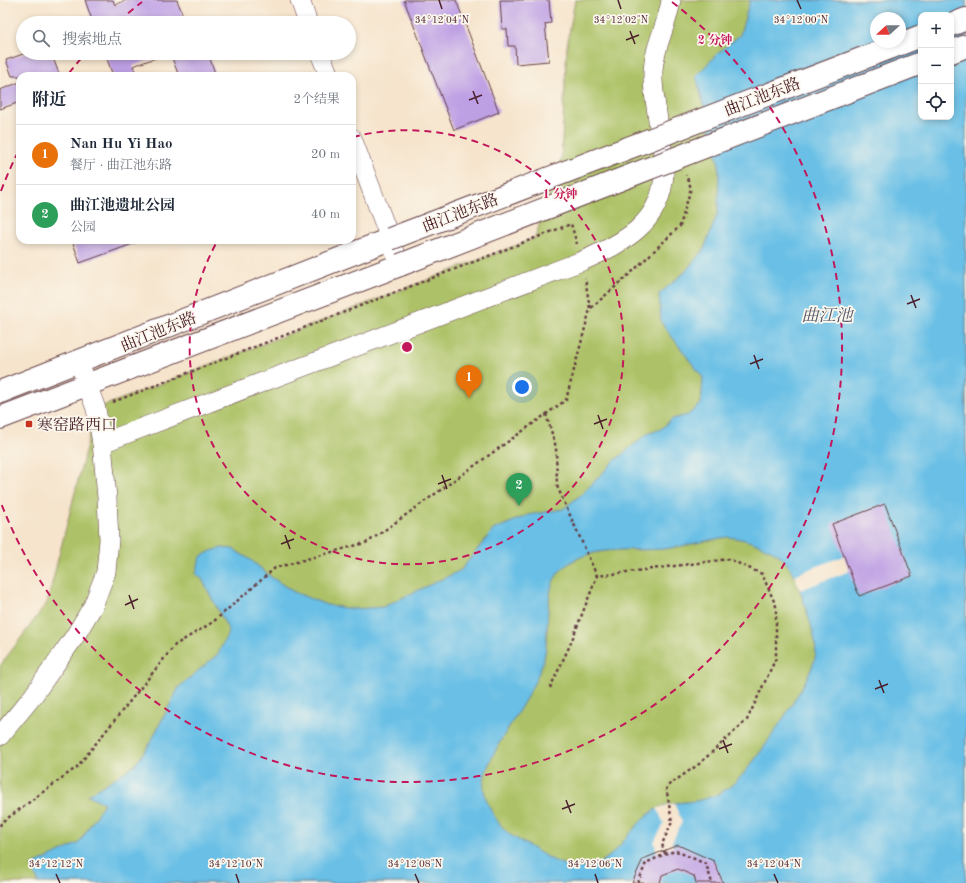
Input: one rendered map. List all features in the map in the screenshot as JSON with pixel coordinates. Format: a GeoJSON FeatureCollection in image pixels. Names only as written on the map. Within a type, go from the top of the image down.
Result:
{"type":"FeatureCollection","features":[{"type":"Feature","properties":{"kind":"main road"},"geometry":{"type":"LineString","coordinates":[[954,24],[966,19]]}},
{"type":"Feature","properties":{"kind":"main road","name":"曲江池东路"},"geometry":{"type":"LineString","coordinates":[[0,392],[390,239],[918,37]]}},
{"type":"Feature","properties":{"kind":"main road"},"geometry":{"type":"LineString","coordinates":[[954,51],[966,46]]}},
{"type":"Feature","properties":{"kind":"main road","name":"曲江池东路"},"geometry":{"type":"LineString","coordinates":[[0,418],[918,64]]}},
{"type":"Feature","properties":{"kind":"street"},"geometry":{"type":"LineString","coordinates":[[300,0],[306,16]]}},
{"type":"Feature","properties":{"kind":"street"},"geometry":{"type":"LineString","coordinates":[[102,443],[582,261],[611,247],[635,232],[651,215],[662,188],[664,173],[662,145],[654,91],[653,70],[671,0]]}},
{"type":"Feature","properties":{"kind":"street"},"geometry":{"type":"LineString","coordinates":[[322,60],[327,72]]}},
{"type":"Feature","properties":{"kind":"street"},"geometry":{"type":"LineString","coordinates":[[356,149],[400,265]]}},
{"type":"Feature","properties":{"kind":"street"},"geometry":{"type":"LineString","coordinates":[[0,736],[33,696],[75,636],[92,606],[106,572],[109,540],[102,443],[96,409],[79,362]]}},
{"type":"Feature","properties":{"kind":"path"},"geometry":{"type":"LineString","coordinates":[[0,826],[1,823],[77,767],[175,645],[214,622],[275,568],[368,542],[566,400],[590,309],[582,261],[571,224],[96,409]]}},
{"type":"Feature","properties":{"kind":"path"},"geometry":{"type":"LineString","coordinates":[[546,414],[556,446],[557,486],[597,576],[570,645],[550,688]]}},
{"type":"Feature","properties":{"kind":"path"},"geometry":{"type":"LineString","coordinates":[[597,576],[729,559],[762,574],[776,606],[776,658],[747,720],[699,764],[666,787],[672,822],[662,844],[666,854]]}},
{"type":"Feature","properties":{"kind":"path"},"geometry":{"type":"LineString","coordinates":[[638,883],[646,863],[676,851],[706,864],[712,883]]}},
{"type":"Feature","properties":{"kind":"green space"},"geometry":{"type":"Polygon","coordinates":[[[575,0],[966,0],[966,883],[0,883],[0,666],[47,603],[96,409],[535,238],[561,159],[567,46],[575,0]]]}},
{"type":"Feature","properties":{"kind":"water","name":"曲江池"},"geometry":{"type":"Polygon","coordinates":[[[750,0],[966,0],[966,883],[39,883],[31,866],[79,843],[104,803],[88,795],[135,765],[149,745],[179,687],[218,654],[229,631],[202,579],[196,574],[200,557],[211,551],[222,548],[233,549],[251,560],[271,577],[294,592],[327,605],[352,609],[383,607],[461,570],[493,530],[528,515],[563,509],[583,493],[614,461],[647,434],[661,429],[672,419],[688,415],[701,404],[703,378],[661,322],[659,294],[684,273],[704,249],[718,212],[719,165],[696,76],[718,53],[740,35],[750,0]],[[727,537],[665,549],[610,551],[583,556],[571,562],[560,571],[554,579],[549,601],[543,662],[529,692],[501,740],[487,769],[484,779],[485,794],[490,809],[499,823],[509,834],[547,857],[560,863],[573,867],[587,867],[599,863],[609,857],[636,827],[655,810],[669,804],[705,799],[720,793],[733,784],[753,762],[780,724],[803,685],[815,658],[816,646],[799,588],[788,565],[782,558],[771,550],[749,541],[727,537]]]}},
{"type":"Feature","properties":{"kind":"pier"},"geometry":{"type":"Polygon","coordinates":[[[885,504],[912,576],[859,596],[850,571],[800,590],[794,575],[844,556],[832,524],[885,504]]]}},
{"type":"Feature","properties":{"kind":"pier"},"geometry":{"type":"Polygon","coordinates":[[[674,803],[682,822],[672,842],[673,846],[678,845],[714,861],[723,883],[696,883],[694,876],[678,869],[662,875],[660,883],[643,859],[657,853],[654,842],[664,824],[657,808],[674,803]]]}},
{"type":"Feature","properties":{"kind":"building"},"geometry":{"type":"Polygon","coordinates":[[[85,0],[113,0],[115,5],[126,0],[177,0],[183,16],[91,16],[85,0]]]}},
{"type":"Feature","properties":{"kind":"building"},"geometry":{"type":"Polygon","coordinates":[[[404,0],[456,0],[499,112],[454,130],[404,0]]]}},
{"type":"Feature","properties":{"kind":"building"},"geometry":{"type":"Polygon","coordinates":[[[500,0],[549,0],[551,23],[545,24],[549,61],[516,64],[515,46],[508,46],[507,29],[502,29],[500,0]]]}},
{"type":"Feature","properties":{"kind":"building"},"geometry":{"type":"Polygon","coordinates":[[[16,56],[16,60],[54,60],[58,72],[16,72],[16,76],[12,76],[6,60],[16,56]]]}},
{"type":"Feature","properties":{"kind":"building"},"geometry":{"type":"Polygon","coordinates":[[[107,60],[150,60],[133,66],[136,72],[112,72],[107,60]]]}},
{"type":"Feature","properties":{"kind":"building"},"geometry":{"type":"Polygon","coordinates":[[[173,60],[210,60],[215,72],[177,72],[173,60]]]}},
{"type":"Feature","properties":{"kind":"building"},"geometry":{"type":"Polygon","coordinates":[[[16,84],[16,103],[0,109],[0,90],[16,84]]]}},
{"type":"Feature","properties":{"kind":"building"},"geometry":{"type":"Polygon","coordinates":[[[73,244],[132,244],[80,263],[73,244]]]}},
{"type":"Feature","properties":{"kind":"building"},"geometry":{"type":"Polygon","coordinates":[[[885,504],[912,576],[859,596],[832,524],[885,504]]]}},
{"type":"Feature","properties":{"kind":"building"},"geometry":{"type":"Polygon","coordinates":[[[678,845],[714,861],[723,883],[696,883],[694,876],[678,869],[662,875],[660,883],[632,883],[643,859],[678,845]]]}},
{"type":"Feature","properties":{"kind":"place","name":"Nan Hu Yi Hao"},"geometry":{"type":"Point","coordinates":[469,398]}},
{"type":"Feature","properties":{"kind":"place","name":"寒窑路西口"},"geometry":{"type":"Point","coordinates":[29,424]}},
{"type":"Feature","properties":{"kind":"place","name":"曲江池遗址公园"},"geometry":{"type":"Point","coordinates":[519,506]}}]}
